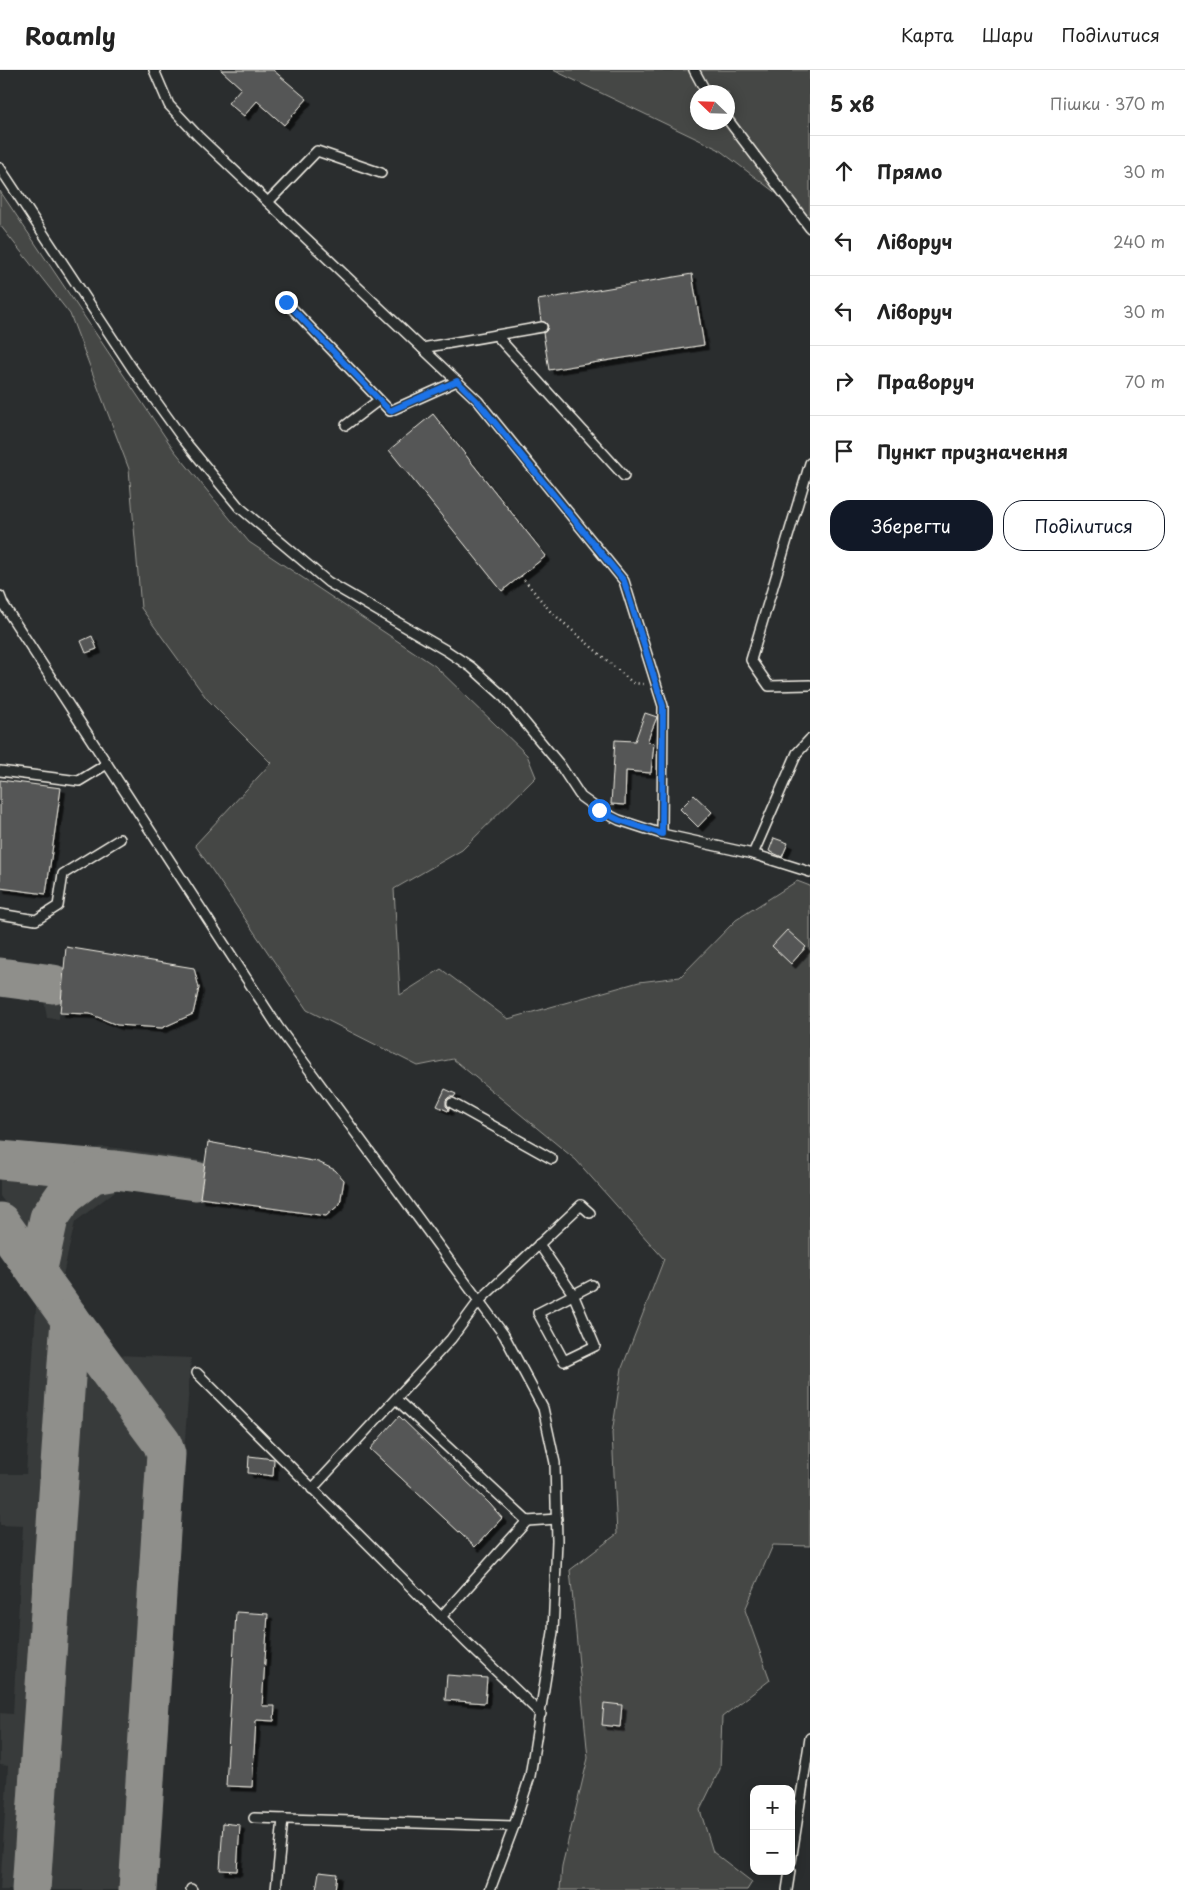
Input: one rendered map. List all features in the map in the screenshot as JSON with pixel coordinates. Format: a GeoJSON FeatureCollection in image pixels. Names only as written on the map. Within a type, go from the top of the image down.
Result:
{"type":"FeatureCollection","features":[{"type":"Feature","properties":{"kind":"lane"},"geometry":{"type":"LineString","coordinates":[[154,70],[169,105],[198,136],[478,402],[624,581],[663,706],[662,834]]}},
{"type":"Feature","properties":{"kind":"lane"},"geometry":{"type":"LineString","coordinates":[[694,70],[702,85]]}},
{"type":"Feature","properties":{"kind":"lane"},"geometry":{"type":"LineString","coordinates":[[735,129],[810,228]]}},
{"type":"Feature","properties":{"kind":"lane"},"geometry":{"type":"LineString","coordinates":[[268,202],[317,151],[382,173]]}},
{"type":"Feature","properties":{"kind":"lane"},"geometry":{"type":"LineString","coordinates":[[0,168],[132,368],[183,439],[239,507],[328,582],[447,651],[470,667],[502,695],[560,765],[581,797],[599,810],[619,820],[662,834],[753,854],[810,872]]}},
{"type":"Feature","properties":{"kind":"lane"},"geometry":{"type":"LineString","coordinates":[[286,302],[390,411],[457,381]]}},
{"type":"Feature","properties":{"kind":"lane"},"geometry":{"type":"LineString","coordinates":[[422,348],[542,327]]}},
{"type":"Feature","properties":{"kind":"lane"},"geometry":{"type":"LineString","coordinates":[[496,335],[624,476]]}},
{"type":"Feature","properties":{"kind":"lane"},"geometry":{"type":"LineString","coordinates":[[346,425],[379,400]]}},
{"type":"Feature","properties":{"kind":"lane"},"geometry":{"type":"LineString","coordinates":[[810,463],[751,660],[769,686],[810,685]]}},
{"type":"Feature","properties":{"kind":"lane"},"geometry":{"type":"LineString","coordinates":[[0,596],[3,604],[43,667],[278,1027],[504,1335],[543,1408],[554,1463],[557,1519],[558,1542],[553,1632],[530,1776],[490,1890]]}},
{"type":"Feature","properties":{"kind":"lane"},"geometry":{"type":"LineString","coordinates":[[753,854],[797,752],[810,739]]}},
{"type":"Feature","properties":{"kind":"lane"},"geometry":{"type":"LineString","coordinates":[[0,771],[78,780],[107,764]]}},
{"type":"Feature","properties":{"kind":"lane"},"geometry":{"type":"LineString","coordinates":[[0,914],[36,920],[58,906],[63,874],[120,839]]}},
{"type":"Feature","properties":{"kind":"lane"},"geometry":{"type":"LineString","coordinates":[[452,1103],[552,1159]]}},
{"type":"Feature","properties":{"kind":"lane"},"geometry":{"type":"LineString","coordinates":[[312,1488],[451,1339],[479,1301],[581,1205],[590,1213]]}},
{"type":"Feature","properties":{"kind":"lane"},"geometry":{"type":"LineString","coordinates":[[539,1244],[573,1294],[595,1346],[564,1361],[538,1313],[573,1294],[592,1285]]}},
{"type":"Feature","properties":{"kind":"lane"},"geometry":{"type":"LineString","coordinates":[[197,1372],[441,1617],[541,1714]]}},
{"type":"Feature","properties":{"kind":"lane"},"geometry":{"type":"LineString","coordinates":[[396,1399],[527,1521]]}},
{"type":"Feature","properties":{"kind":"lane"},"geometry":{"type":"LineString","coordinates":[[441,1617],[527,1521],[557,1519]]}},
{"type":"Feature","properties":{"kind":"lane"},"geometry":{"type":"LineString","coordinates":[[795,1835],[810,1738]]}},
{"type":"Feature","properties":{"kind":"lane"},"geometry":{"type":"LineString","coordinates":[[254,1818],[514,1826]]}},
{"type":"Feature","properties":{"kind":"lane"},"geometry":{"type":"LineString","coordinates":[[276,1890],[283,1819]]}},
{"type":"Feature","properties":{"kind":"lane"},"geometry":{"type":"LineString","coordinates":[[787,1890],[789,1875]]}},
{"type":"Feature","properties":{"kind":"path"},"geometry":{"type":"LineString","coordinates":[[521,576],[550,611],[633,683],[657,686]]}},
{"type":"Feature","properties":{"kind":"shaded area"},"geometry":{"type":"Polygon","coordinates":[[[553,70],[810,70],[810,219],[718,149],[553,70]]]}},
{"type":"Feature","properties":{"kind":"shaded area"},"geometry":{"type":"Polygon","coordinates":[[[0,191],[174,450],[249,542],[435,666],[527,755],[536,777],[462,850],[394,889],[400,995],[441,969],[508,1019],[639,982],[680,977],[736,920],[797,881],[810,886],[810,1546],[773,1545],[745,1610],[770,1680],[722,1717],[720,1769],[700,1810],[713,1852],[752,1882],[747,1890],[560,1890],[562,1866],[588,1758],[570,1570],[617,1534],[612,1433],[622,1368],[664,1259],[576,1160],[453,1059],[418,1066],[307,1010],[195,845],[271,763],[207,699],[141,608],[129,469],[70,314],[0,225],[0,191]]]}},
{"type":"Feature","properties":{"kind":"shaded area"},"geometry":{"type":"Polygon","coordinates":[[[0,960],[64,967],[59,1019],[47,1018],[43,994],[0,990],[0,960]]]}},
{"type":"Feature","properties":{"kind":"shaded area"},"geometry":{"type":"Polygon","coordinates":[[[100,1147],[205,1161],[201,1191],[123,1185],[75,1222],[61,1284],[0,1196],[0,1153],[76,1161],[86,1150],[100,1147]]]}},
{"type":"Feature","properties":{"kind":"shaded area"},"geometry":{"type":"Polygon","coordinates":[[[61,1284],[116,1355],[191,1358],[152,1890],[0,1890],[8,1766],[0,1765],[0,1713],[13,1714],[23,1526],[0,1525],[0,1474],[26,1474],[36,1307],[61,1284]]]}},
{"type":"Feature","properties":{"kind":"building"},"geometry":{"type":"Polygon","coordinates":[[[221,70],[273,70],[307,99],[284,125],[257,101],[244,116],[228,103],[241,88],[221,70]]]}},
{"type":"Feature","properties":{"kind":"building"},"geometry":{"type":"Polygon","coordinates":[[[692,274],[704,345],[549,370],[543,333],[548,326],[541,321],[538,300],[692,274]]]}},
{"type":"Feature","properties":{"kind":"building"},"geometry":{"type":"Polygon","coordinates":[[[433,414],[546,556],[502,591],[389,450],[433,414]]]}},
{"type":"Feature","properties":{"kind":"building"},"geometry":{"type":"Polygon","coordinates":[[[92,636],[97,649],[86,653],[81,641],[92,636]]]}},
{"type":"Feature","properties":{"kind":"building"},"geometry":{"type":"Polygon","coordinates":[[[645,713],[657,717],[647,742],[654,743],[651,773],[626,771],[625,805],[611,804],[615,740],[635,741],[645,713]]]}},
{"type":"Feature","properties":{"kind":"building"},"geometry":{"type":"Polygon","coordinates":[[[0,780],[61,788],[46,894],[0,888],[0,780]]]}},
{"type":"Feature","properties":{"kind":"building"},"geometry":{"type":"Polygon","coordinates":[[[694,795],[712,812],[698,827],[680,809],[694,795]]]}},
{"type":"Feature","properties":{"kind":"building"},"geometry":{"type":"Polygon","coordinates":[[[774,838],[788,843],[782,857],[769,851],[774,838]]]}},
{"type":"Feature","properties":{"kind":"building"},"geometry":{"type":"Polygon","coordinates":[[[787,930],[806,947],[791,964],[772,946],[787,930]]]}},
{"type":"Feature","properties":{"kind":"building"},"geometry":{"type":"Polygon","coordinates":[[[66,947],[194,968],[199,988],[193,1014],[162,1028],[117,1025],[90,1014],[60,1013],[66,947]]]}},
{"type":"Feature","properties":{"kind":"building"},"geometry":{"type":"Polygon","coordinates":[[[445,1089],[456,1094],[454,1097],[449,1097],[446,1100],[448,1111],[437,1106],[445,1089]]]}},
{"type":"Feature","properties":{"kind":"building"},"geometry":{"type":"Polygon","coordinates":[[[208,1142],[318,1162],[335,1170],[344,1180],[340,1204],[326,1216],[200,1198],[208,1142]]]}},
{"type":"Feature","properties":{"kind":"building"},"geometry":{"type":"Polygon","coordinates":[[[399,1416],[490,1504],[502,1518],[475,1547],[370,1449],[399,1416]]]}},
{"type":"Feature","properties":{"kind":"building"},"geometry":{"type":"Polygon","coordinates":[[[249,1456],[274,1459],[273,1476],[248,1473],[249,1456]]]}},
{"type":"Feature","properties":{"kind":"building"},"geometry":{"type":"Polygon","coordinates":[[[236,1612],[268,1614],[262,1706],[275,1706],[274,1721],[256,1720],[252,1787],[226,1786],[236,1612]]]}},
{"type":"Feature","properties":{"kind":"building"},"geometry":{"type":"Polygon","coordinates":[[[447,1675],[487,1678],[485,1703],[445,1700],[447,1675]]]}},
{"type":"Feature","properties":{"kind":"building"},"geometry":{"type":"Polygon","coordinates":[[[604,1703],[622,1705],[620,1727],[602,1725],[604,1703]]]}},
{"type":"Feature","properties":{"kind":"building"},"geometry":{"type":"Polygon","coordinates":[[[223,1823],[240,1825],[237,1871],[220,1870],[223,1823]]]}},
{"type":"Feature","properties":{"kind":"building"},"geometry":{"type":"Polygon","coordinates":[[[319,1872],[337,1874],[335,1890],[316,1890],[319,1872]]]}},
{"type":"Feature","properties":{"kind":"taxiway"},"geometry":{"type":"LineString","coordinates":[[0,977],[53,984]]}},
{"type":"Feature","properties":{"kind":"taxiway"},"geometry":{"type":"LineString","coordinates":[[0,1160],[113,1170]]}},
{"type":"Feature","properties":{"kind":"taxiway"},"geometry":{"type":"LineString","coordinates":[[37,1273],[49,1218],[65,1195],[93,1174],[116,1170],[196,1181]]}},
{"type":"Feature","properties":{"kind":"taxiway"},"geometry":{"type":"LineString","coordinates":[[0,1222],[70,1319],[31,1890]]}},
{"type":"Feature","properties":{"kind":"taxiway"},"geometry":{"type":"LineString","coordinates":[[70,1319],[162,1443],[166,1454],[138,1890]]}},
{"type":"Feature","properties":{"kind":"route"},"geometry":{"type":"LineString","coordinates":[[286,302],[390,411],[457,381],[478,402],[624,581],[663,706],[662,834],[619,820],[599,810]]}}]}
